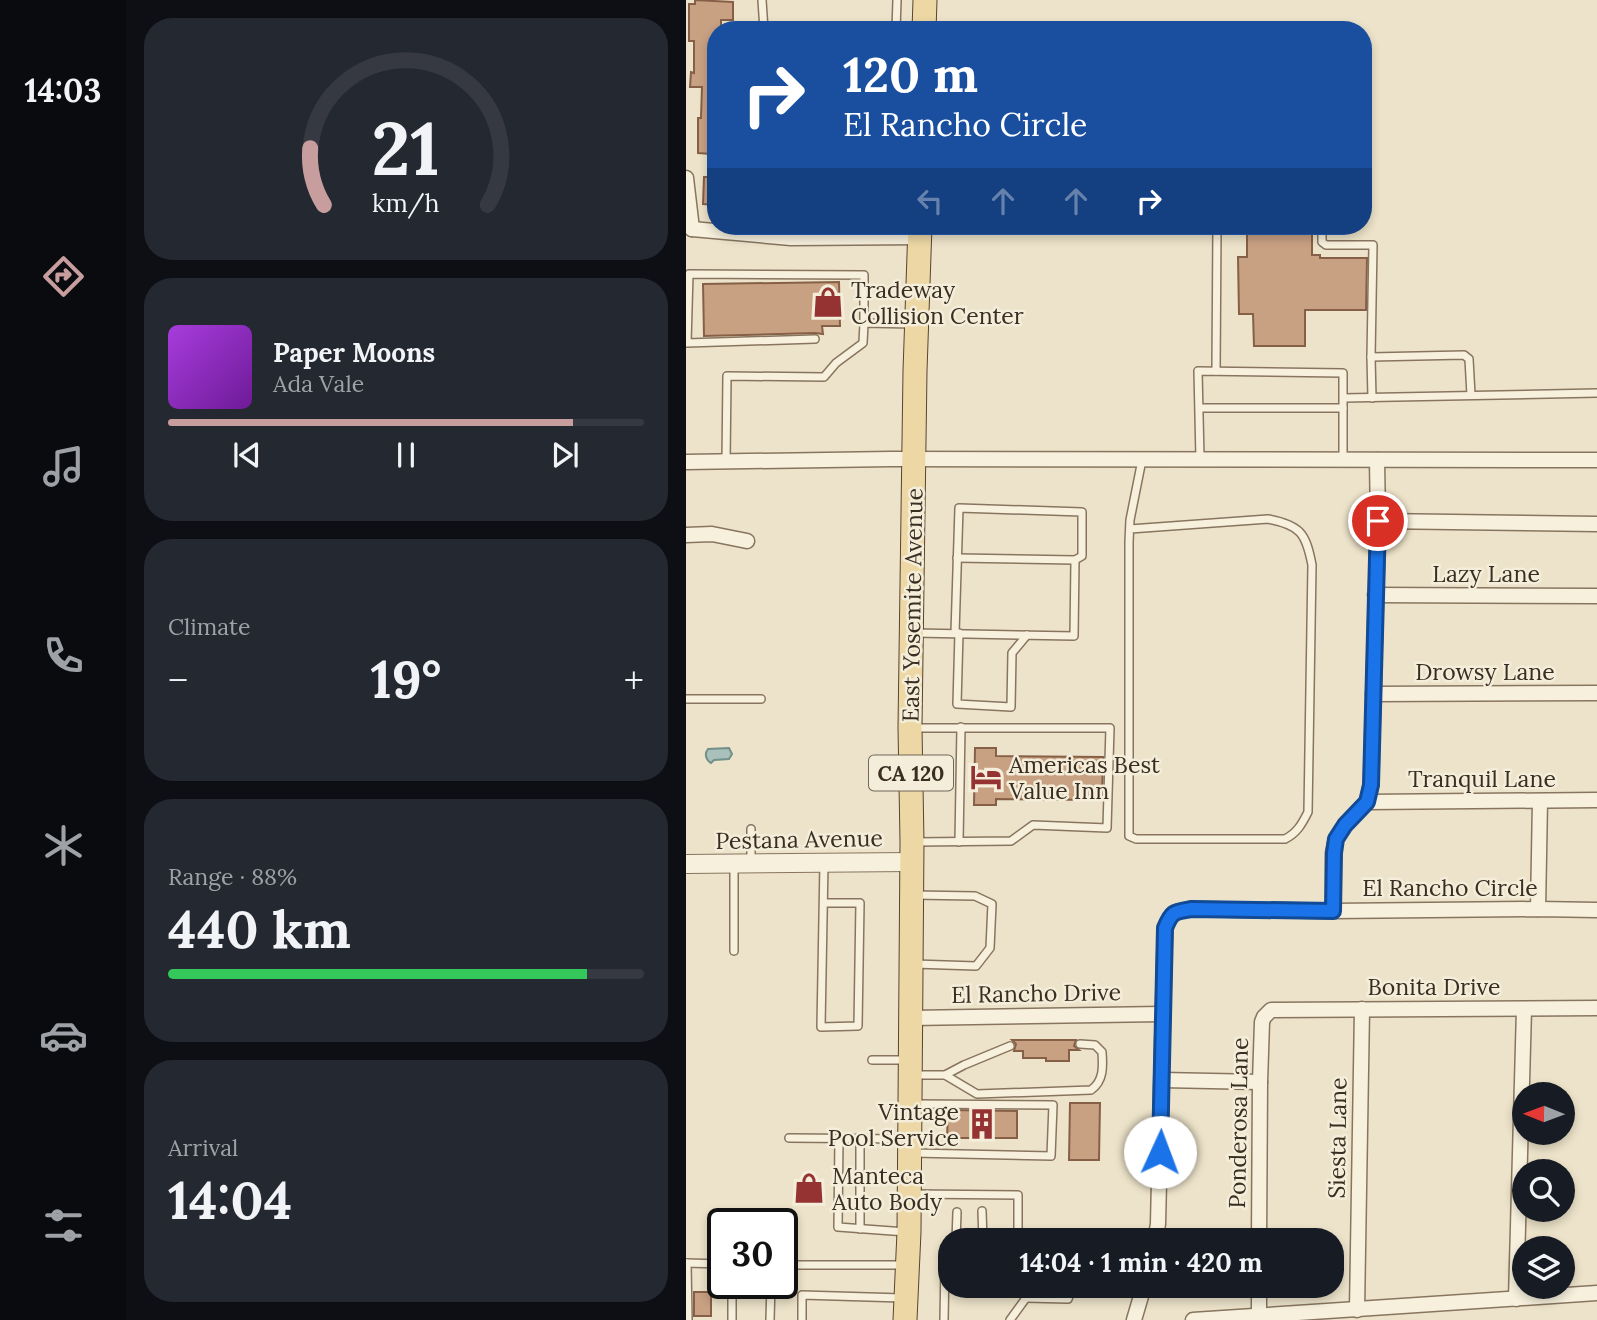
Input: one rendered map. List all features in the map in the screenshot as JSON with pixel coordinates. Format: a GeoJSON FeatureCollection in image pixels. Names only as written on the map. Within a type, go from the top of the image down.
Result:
{"type":"FeatureCollection","features":[{"type":"Feature","properties":{"kind":"main road"},"geometry":{"type":"LineString","coordinates":[[924,21],[925,0]]}},
{"type":"Feature","properties":{"kind":"main road","name":"East Yosemite Avenue"},"geometry":{"type":"LineString","coordinates":[[906,1309],[911,1018],[911,632],[920,235]]}},
{"type":"Feature","properties":{"kind":"street"},"geometry":{"type":"LineString","coordinates":[[686,178],[689,230]]}},
{"type":"Feature","properties":{"kind":"street"},"geometry":{"type":"LineString","coordinates":[[689,230],[707,229]]}},
{"type":"Feature","properties":{"kind":"street"},"geometry":{"type":"LineString","coordinates":[[689,230],[707,231]]}},
{"type":"Feature","properties":{"kind":"street"},"geometry":{"type":"LineString","coordinates":[[752,235],[790,238],[846,235]]}},
{"type":"Feature","properties":{"kind":"street"},"geometry":{"type":"LineString","coordinates":[[686,462],[914,459],[1597,460]]}},
{"type":"Feature","properties":{"kind":"street"},"geometry":{"type":"LineString","coordinates":[[1333,911],[1336,839],[1367,802],[1371,785],[1378,521],[1377,460]]}},
{"type":"Feature","properties":{"kind":"street"},"geometry":{"type":"LineString","coordinates":[[1378,521],[1597,524]]}},
{"type":"Feature","properties":{"kind":"street"},"geometry":{"type":"LineString","coordinates":[[686,535],[712,534],[747,541]]}},
{"type":"Feature","properties":{"kind":"street","name":"Lazy Lane"},"geometry":{"type":"LineString","coordinates":[[1375,595],[1597,596]]}},
{"type":"Feature","properties":{"kind":"street","name":"Drowsy Lane"},"geometry":{"type":"LineString","coordinates":[[1373,694],[1597,693]]}},
{"type":"Feature","properties":{"kind":"street","name":"Tranquil Lane"},"geometry":{"type":"LineString","coordinates":[[1367,802],[1597,800]]}},
{"type":"Feature","properties":{"kind":"street"},"geometry":{"type":"LineString","coordinates":[[1538,909],[1540,801]]}},
{"type":"Feature","properties":{"kind":"street","name":"Pestana Avenue"},"geometry":{"type":"LineString","coordinates":[[686,864],[824,863],[912,852]]}},
{"type":"Feature","properties":{"kind":"street","name":"El Rancho Circle"},"geometry":{"type":"LineString","coordinates":[[1157,1228],[1165,928],[1170,916],[1175,912],[1192,909],[1597,910]]}},
{"type":"Feature","properties":{"kind":"street","name":"Bonita Drive"},"geometry":{"type":"LineString","coordinates":[[1271,1010],[1597,1008]]}},
{"type":"Feature","properties":{"kind":"street","name":"Siesta Lane"},"geometry":{"type":"LineString","coordinates":[[1357,1310],[1362,1009]]}},
{"type":"Feature","properties":{"kind":"street"},"geometry":{"type":"LineString","coordinates":[[1518,1236],[1524,1009]]}},
{"type":"Feature","properties":{"kind":"street","name":"Ponderosa Lane"},"geometry":{"type":"LineString","coordinates":[[1259,1228],[1262,1022],[1271,1010]]}},
{"type":"Feature","properties":{"kind":"street","name":"El Rancho Drive"},"geometry":{"type":"LineString","coordinates":[[911,1018],[1162,1014]]}},
{"type":"Feature","properties":{"kind":"street"},"geometry":{"type":"LineString","coordinates":[[1162,1080],[1260,1082]]}},
{"type":"Feature","properties":{"kind":"street"},"geometry":{"type":"LineString","coordinates":[[1575,1295],[1597,1293]]}},
{"type":"Feature","properties":{"kind":"street"},"geometry":{"type":"LineString","coordinates":[[1134,1320],[1140,1298]]}},
{"type":"Feature","properties":{"kind":"street"},"geometry":{"type":"LineString","coordinates":[[1259,1298],[1259,1317]]}},
{"type":"Feature","properties":{"kind":"street"},"geometry":{"type":"LineString","coordinates":[[1194,1320],[1516,1299]]}},
{"type":"Feature","properties":{"kind":"lane"},"geometry":{"type":"LineString","coordinates":[[762,0],[763,21]]}},
{"type":"Feature","properties":{"kind":"lane"},"geometry":{"type":"LineString","coordinates":[[896,21],[897,0]]}},
{"type":"Feature","properties":{"kind":"lane"},"geometry":{"type":"LineString","coordinates":[[1216,371],[1217,235]]}},
{"type":"Feature","properties":{"kind":"lane"},"geometry":{"type":"LineString","coordinates":[[1322,235],[1322,242],[1326,244],[1373,245],[1372,398]]}},
{"type":"Feature","properties":{"kind":"lane"},"geometry":{"type":"LineString","coordinates":[[726,461],[727,376],[824,377],[836,363],[863,342],[864,275],[689,274],[687,343],[815,339]]}},
{"type":"Feature","properties":{"kind":"lane"},"geometry":{"type":"LineString","coordinates":[[864,323],[917,324]]}},
{"type":"Feature","properties":{"kind":"lane"},"geometry":{"type":"LineString","coordinates":[[1371,357],[1464,355],[1469,359],[1471,396]]}},
{"type":"Feature","properties":{"kind":"lane"},"geometry":{"type":"LineString","coordinates":[[1200,460],[1198,371],[1343,373],[1343,460]]}},
{"type":"Feature","properties":{"kind":"lane"},"geometry":{"type":"LineString","coordinates":[[1344,398],[1597,393]]}},
{"type":"Feature","properties":{"kind":"lane"},"geometry":{"type":"LineString","coordinates":[[1199,408],[1343,408]]}},
{"type":"Feature","properties":{"kind":"lane"},"geometry":{"type":"LineString","coordinates":[[1130,529],[1268,519],[1289,523],[1301,534],[1309,548],[1311,579],[1308,812],[1293,835],[1285,839],[1136,839],[1129,836],[1130,529],[1142,460]]}},
{"type":"Feature","properties":{"kind":"lane"},"geometry":{"type":"LineString","coordinates":[[957,558],[1075,560],[1082,556],[1082,512],[959,508],[957,558],[957,704],[1011,707],[1013,653],[1027,635]]}},
{"type":"Feature","properties":{"kind":"lane"},"geometry":{"type":"LineString","coordinates":[[911,632],[1074,636],[1075,560]]}},
{"type":"Feature","properties":{"kind":"lane"},"geometry":{"type":"LineString","coordinates":[[686,699],[761,699]]}},
{"type":"Feature","properties":{"kind":"lane"},"geometry":{"type":"LineString","coordinates":[[910,727],[1110,728],[1107,828],[1033,825],[1011,841],[959,842],[912,852]]}},
{"type":"Feature","properties":{"kind":"lane"},"geometry":{"type":"LineString","coordinates":[[959,842],[961,727]]}},
{"type":"Feature","properties":{"kind":"lane"},"geometry":{"type":"LineString","coordinates":[[734,951],[742,864],[751,829]]}},
{"type":"Feature","properties":{"kind":"lane"},"geometry":{"type":"LineString","coordinates":[[824,863],[821,1027],[858,1026],[860,904],[824,902]]}},
{"type":"Feature","properties":{"kind":"lane"},"geometry":{"type":"LineString","coordinates":[[910,963],[976,966],[990,948],[992,904],[975,896],[911,895]]}},
{"type":"Feature","properties":{"kind":"lane"},"geometry":{"type":"LineString","coordinates":[[872,1060],[945,1075],[976,1094],[1091,1090],[1096,1087],[1102,1075],[1102,1052],[1095,1045],[1080,1044]]}},
{"type":"Feature","properties":{"kind":"lane"},"geometry":{"type":"LineString","coordinates":[[945,1075],[1010,1046]]}},
{"type":"Feature","properties":{"kind":"lane"},"geometry":{"type":"LineString","coordinates":[[789,1138],[860,1139],[909,1146],[1051,1156],[1053,1105],[909,1104]]}},
{"type":"Feature","properties":{"kind":"lane"},"geometry":{"type":"LineString","coordinates":[[839,1138],[838,1227],[909,1232]]}},
{"type":"Feature","properties":{"kind":"lane"},"geometry":{"type":"LineString","coordinates":[[860,1139],[860,1229]]}},
{"type":"Feature","properties":{"kind":"lane"},"geometry":{"type":"LineString","coordinates":[[909,1194],[1018,1195],[1018,1228]]}},
{"type":"Feature","properties":{"kind":"lane"},"geometry":{"type":"LineString","coordinates":[[982,1211],[983,1228]]}},
{"type":"Feature","properties":{"kind":"lane"},"geometry":{"type":"LineString","coordinates":[[956,1228],[957,1212]]}},
{"type":"Feature","properties":{"kind":"lane"},"geometry":{"type":"LineString","coordinates":[[688,1320],[687,1263],[707,1264]]}},
{"type":"Feature","properties":{"kind":"lane"},"geometry":{"type":"LineString","coordinates":[[798,1265],[908,1265]]}},
{"type":"Feature","properties":{"kind":"lane"},"geometry":{"type":"LineString","coordinates":[[802,1320],[802,1295],[906,1309]]}},
{"type":"Feature","properties":{"kind":"lane"},"geometry":{"type":"LineString","coordinates":[[944,1298],[944,1320]]}},
{"type":"Feature","properties":{"kind":"lane"},"geometry":{"type":"LineString","coordinates":[[1010,1320],[1026,1298],[1068,1298]]}},
{"type":"Feature","properties":{"kind":"lane"},"geometry":{"type":"LineString","coordinates":[[732,1299],[732,1320]]}},
{"type":"Feature","properties":{"kind":"lane"},"geometry":{"type":"LineString","coordinates":[[770,1320],[771,1299]]}},
{"type":"Feature","properties":{"kind":"water"},"geometry":{"type":"Polygon","coordinates":[[[729,748],[732,754],[729,759],[714,760],[711,763],[707,759],[708,749],[729,748]]]}},
{"type":"Feature","properties":{"kind":"building"},"geometry":{"type":"Polygon","coordinates":[[[695,0],[733,2],[733,20],[707,21],[707,154],[698,153],[698,118],[701,118],[702,87],[690,87],[691,72],[694,73],[694,41],[689,41],[689,4],[695,4],[695,0]]]}},
{"type":"Feature","properties":{"kind":"building"},"geometry":{"type":"Polygon","coordinates":[[[704,177],[707,177],[707,204],[703,204],[704,177]]]}},
{"type":"Feature","properties":{"kind":"building"},"geometry":{"type":"Polygon","coordinates":[[[1247,235],[1312,235],[1312,255],[1320,255],[1320,258],[1367,258],[1366,310],[1305,310],[1305,346],[1254,346],[1253,314],[1239,314],[1238,257],[1247,257],[1247,235]]]}},
{"type":"Feature","properties":{"kind":"building"},"geometry":{"type":"Polygon","coordinates":[[[839,282],[840,326],[822,326],[823,334],[704,336],[703,284],[839,282]]]}},
{"type":"Feature","properties":{"kind":"building"},"geometry":{"type":"Polygon","coordinates":[[[975,748],[996,748],[996,756],[1103,757],[1102,800],[996,799],[996,805],[974,805],[975,748]]]}},
{"type":"Feature","properties":{"kind":"building"},"geometry":{"type":"Polygon","coordinates":[[[1012,1040],[1076,1040],[1074,1046],[1079,1050],[1069,1050],[1069,1061],[1023,1058],[1023,1051],[1014,1051],[1016,1044],[1012,1040]]]}},
{"type":"Feature","properties":{"kind":"building"},"geometry":{"type":"Polygon","coordinates":[[[1070,1103],[1100,1103],[1099,1160],[1069,1160],[1070,1103]]]}},
{"type":"Feature","properties":{"kind":"building","name":"Vintage Pool Service"},"geometry":{"type":"Polygon","coordinates":[[[948,1110],[1017,1111],[1017,1138],[947,1138],[948,1110]]]}},
{"type":"Feature","properties":{"kind":"building"},"geometry":{"type":"Polygon","coordinates":[[[694,1292],[707,1292],[707,1299],[711,1299],[711,1316],[694,1316],[694,1292]]]}},
{"type":"Feature","properties":{"kind":"place","name":"Tradeway Collision Center"},"geometry":{"type":"Point","coordinates":[828,302]}},
{"type":"Feature","properties":{"kind":"place","name":"Americas Best Value Inn"},"geometry":{"type":"Point","coordinates":[986,777]}},
{"type":"Feature","properties":{"kind":"place","name":"Vintage Pool Service"},"geometry":{"type":"Point","coordinates":[982,1124]}},
{"type":"Feature","properties":{"kind":"place","name":"Manteca Auto Body"},"geometry":{"type":"Point","coordinates":[809,1188]}},
{"type":"Feature","properties":{"kind":"route"},"geometry":{"type":"LineString","coordinates":[[1160,1152],[1165,928],[1170,916],[1175,912],[1192,909],[1333,911],[1336,839],[1367,802],[1371,785],[1378,521]]}}]}
